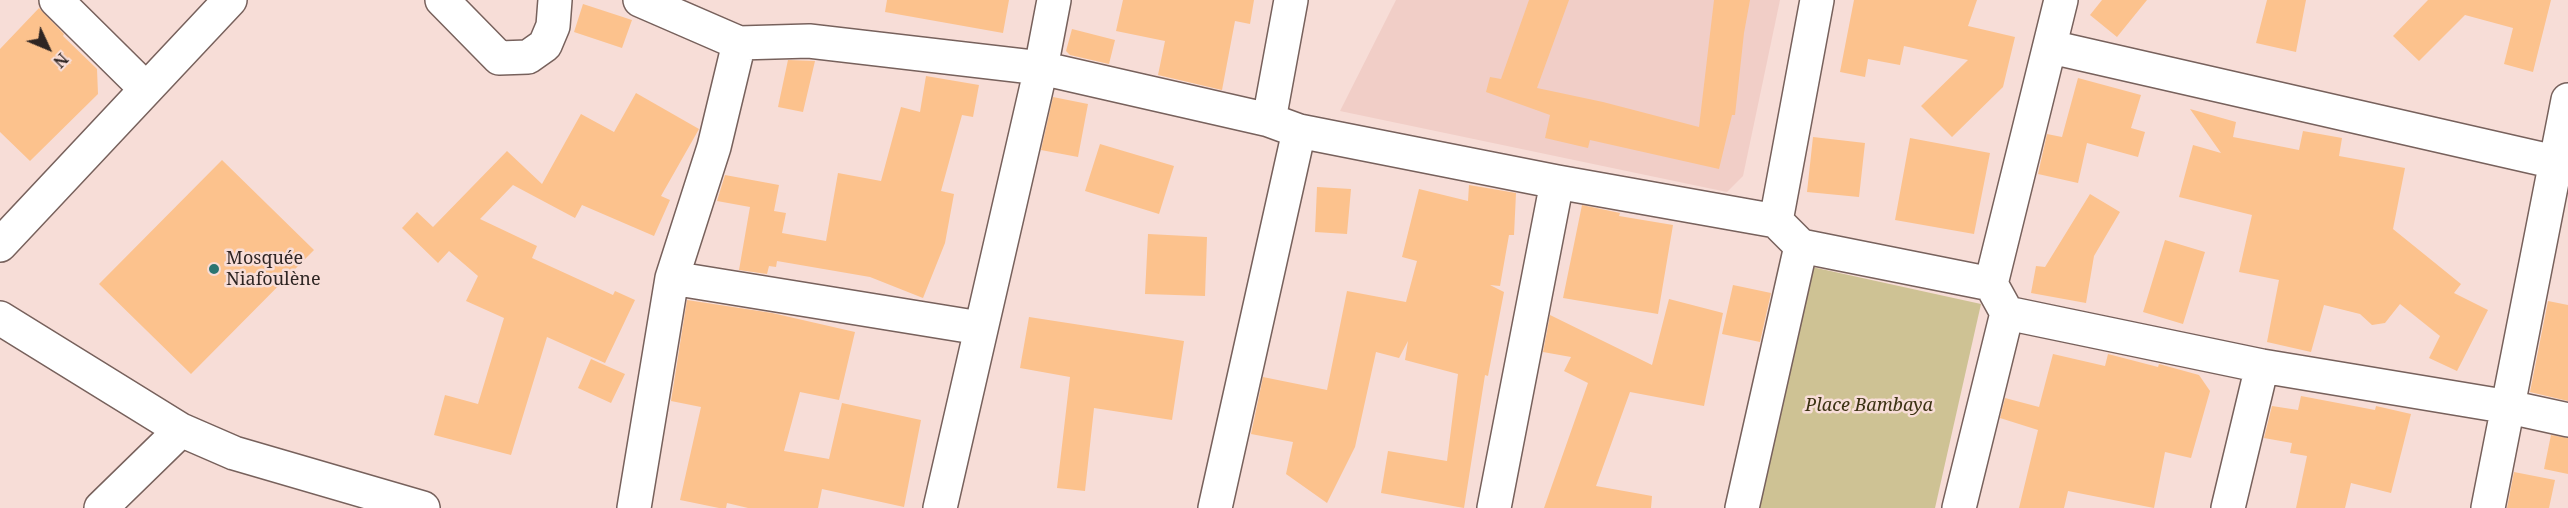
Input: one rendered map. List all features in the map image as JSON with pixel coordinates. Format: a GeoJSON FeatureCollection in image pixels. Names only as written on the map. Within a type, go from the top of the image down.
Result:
{"type":"FeatureCollection","features":[{"type":"Feature","properties":{"kind":"street"},"geometry":{"type":"LineString","coordinates":[[56,0],[146,88]]}},
{"type":"Feature","properties":{"kind":"street"},"geometry":{"type":"LineString","coordinates":[[0,245],[230,0]]}},
{"type":"Feature","properties":{"kind":"street"},"geometry":{"type":"LineString","coordinates":[[442,0],[500,57],[528,57],[545,45],[553,26],[555,0]]}},
{"type":"Feature","properties":{"kind":"street"},"geometry":{"type":"LineString","coordinates":[[640,0],[739,43],[809,41],[1041,68],[1284,126],[1557,182],[1776,221],[1801,246],[1991,284]]}},
{"type":"Feature","properties":{"kind":"street"},"geometry":{"type":"LineString","coordinates":[[940,508],[1041,68],[1054,0]]}},
{"type":"Feature","properties":{"kind":"street"},"geometry":{"type":"LineString","coordinates":[[1215,508],[1284,126],[1290,0]]}},
{"type":"Feature","properties":{"kind":"street"},"geometry":{"type":"LineString","coordinates":[[1776,221],[1817,0]]}},
{"type":"Feature","properties":{"kind":"street"},"geometry":{"type":"LineString","coordinates":[[1959,508],[2007,313],[1991,284],[2061,0]]}},
{"type":"Feature","properties":{"kind":"street"},"geometry":{"type":"LineString","coordinates":[[634,508],[672,278],[714,147],[739,43]]}},
{"type":"Feature","properties":{"kind":"street"},"geometry":{"type":"LineString","coordinates":[[2051,47],[2555,162]]}},
{"type":"Feature","properties":{"kind":"street"},"geometry":{"type":"LineString","coordinates":[[2488,508],[2510,407],[2568,100]]}},
{"type":"Feature","properties":{"kind":"street"},"geometry":{"type":"LineString","coordinates":[[1494,508],[1557,182]]}},
{"type":"Feature","properties":{"kind":"street"},"geometry":{"type":"LineString","coordinates":[[1742,508],[1801,246]]}},
{"type":"Feature","properties":{"kind":"street"},"geometry":{"type":"LineString","coordinates":[[672,278],[980,328]]}},
{"type":"Feature","properties":{"kind":"street"},"geometry":{"type":"LineString","coordinates":[[2007,313],[2262,366],[2510,407],[2568,420]]}},
{"type":"Feature","properties":{"kind":"street"},"geometry":{"type":"LineString","coordinates":[[0,318],[182,430],[234,453],[423,508]]}},
{"type":"Feature","properties":{"kind":"street"},"geometry":{"type":"LineString","coordinates":[[2228,508],[2262,366]]}},
{"type":"Feature","properties":{"kind":"street"},"geometry":{"type":"LineString","coordinates":[[101,508],[182,430]]}},
{"type":"Feature","properties":{"kind":"shaded area"},"geometry":{"type":"Polygon","coordinates":[[[1396,0],[1780,0],[1743,176],[1727,192],[1340,111],[1396,0]]]}},
{"type":"Feature","properties":{"kind":"green space","name":"Place Bambaya"},"geometry":{"type":"Polygon","coordinates":[[[1812,267],[1981,304],[1935,508],[1758,508],[1812,267]]]}},
{"type":"Feature","properties":{"kind":"building"},"geometry":{"type":"Polygon","coordinates":[[[887,0],[1009,0],[1003,33],[885,12],[887,0]]]}},
{"type":"Feature","properties":{"kind":"building"},"geometry":{"type":"Polygon","coordinates":[[[1123,0],[1254,0],[1250,24],[1235,21],[1222,90],[1158,75],[1165,41],[1116,31],[1123,0]]]}},
{"type":"Feature","properties":{"kind":"building"},"geometry":{"type":"Polygon","coordinates":[[[1529,0],[1569,0],[1537,88],[1603,102],[1699,127],[1714,0],[1750,0],[1735,115],[1732,115],[1719,169],[1590,140],[1588,148],[1545,138],[1550,115],[1486,92],[1490,77],[1501,79],[1529,0]]]}},
{"type":"Feature","properties":{"kind":"building"},"geometry":{"type":"Polygon","coordinates":[[[1854,0],[1977,0],[1968,26],[2015,37],[2003,87],[1952,137],[1921,106],[1968,60],[1904,46],[1900,65],[1868,59],[1865,77],[1840,72],[1854,0]]]}},
{"type":"Feature","properties":{"kind":"building"},"geometry":{"type":"Polygon","coordinates":[[[2102,0],[2147,0],[2117,37],[2090,15],[2102,0]]]}},
{"type":"Feature","properties":{"kind":"building"},"geometry":{"type":"Polygon","coordinates":[[[2267,0],[2306,0],[2296,52],[2256,43],[2267,0]]]}},
{"type":"Feature","properties":{"kind":"building"},"geometry":{"type":"Polygon","coordinates":[[[2428,0],[2551,0],[2533,72],[2504,64],[2513,28],[2465,15],[2419,61],[2393,36],[2428,0]]]}},
{"type":"Feature","properties":{"kind":"building"},"geometry":{"type":"Polygon","coordinates":[[[583,4],[632,20],[622,48],[574,32],[583,4]]]}},
{"type":"Feature","properties":{"kind":"building"},"geometry":{"type":"Polygon","coordinates":[[[39,8],[64,34],[63,36],[97,69],[98,94],[30,161],[0,132],[0,49],[39,8]]]}},
{"type":"Feature","properties":{"kind":"building"},"geometry":{"type":"Polygon","coordinates":[[[1072,29],[1115,40],[1109,64],[1070,55],[1066,51],[1072,29]]]}},
{"type":"Feature","properties":{"kind":"building"},"geometry":{"type":"Polygon","coordinates":[[[788,60],[815,61],[803,112],[778,107],[788,60]]]}},
{"type":"Feature","properties":{"kind":"building"},"geometry":{"type":"Polygon","coordinates":[[[926,76],[979,85],[973,117],[962,115],[941,191],[954,194],[945,243],[923,298],[870,277],[777,261],[776,267],[769,266],[767,274],[739,270],[750,207],[717,201],[725,175],[779,185],[774,211],[786,213],[782,233],[826,241],[838,173],[881,181],[901,107],[920,112],[926,76]]]}},
{"type":"Feature","properties":{"kind":"building"},"geometry":{"type":"Polygon","coordinates":[[[2078,78],[2141,95],[2131,128],[2145,132],[2138,157],[2087,143],[2078,183],[2038,174],[2047,134],[2062,137],[2078,78]]]}},
{"type":"Feature","properties":{"kind":"building"},"geometry":{"type":"Polygon","coordinates":[[[636,93],[699,129],[661,196],[670,200],[654,236],[582,205],[575,218],[513,185],[480,219],[537,246],[532,258],[613,295],[615,291],[635,300],[605,363],[547,337],[511,455],[434,435],[445,395],[478,404],[504,318],[466,301],[478,276],[449,251],[438,263],[402,228],[417,212],[433,227],[507,151],[542,184],[581,114],[614,132],[636,93]]]}},
{"type":"Feature","properties":{"kind":"building"},"geometry":{"type":"Polygon","coordinates":[[[1053,97],[1088,104],[1078,157],[1041,150],[1053,97]]]}},
{"type":"Feature","properties":{"kind":"building"},"geometry":{"type":"Polygon","coordinates":[[[2190,109],[2236,122],[2233,137],[2299,150],[2303,131],[2342,138],[2339,156],[2405,168],[2393,229],[2461,284],[2454,293],[2488,310],[2457,371],[2429,358],[2440,336],[2400,304],[2385,323],[2372,325],[2360,314],[2324,305],[2311,352],[2267,342],[2279,280],[2239,272],[2252,215],[2179,197],[2193,145],[2221,153],[2190,109]]]}},
{"type":"Feature","properties":{"kind":"building"},"geometry":{"type":"Polygon","coordinates":[[[1813,137],[1865,143],[1859,197],[1807,192],[1813,137]]]}},
{"type":"Feature","properties":{"kind":"building"},"geometry":{"type":"Polygon","coordinates":[[[1910,138],[1990,153],[1974,234],[1895,220],[1910,138]]]}},
{"type":"Feature","properties":{"kind":"building"},"geometry":{"type":"Polygon","coordinates":[[[1100,144],[1174,166],[1159,214],[1085,191],[1100,144]]]}},
{"type":"Feature","properties":{"kind":"building"},"geometry":{"type":"Polygon","coordinates":[[[222,160],[314,250],[191,374],[99,284],[222,160]]]}},
{"type":"Feature","properties":{"kind":"building"},"geometry":{"type":"Polygon","coordinates":[[[1469,185],[1516,193],[1514,235],[1509,235],[1500,286],[1490,285],[1504,292],[1488,376],[1485,375],[1464,508],[1381,493],[1388,451],[1447,461],[1458,374],[1405,360],[1408,341],[1399,358],[1376,352],[1355,447],[1327,503],[1286,474],[1293,442],[1251,434],[1263,377],[1327,390],[1347,291],[1406,302],[1417,261],[1402,257],[1419,189],[1468,201],[1469,185]]]}},
{"type":"Feature","properties":{"kind":"building"},"geometry":{"type":"Polygon","coordinates":[[[1317,187],[1351,189],[1347,234],[1315,232],[1317,187]]]}},
{"type":"Feature","properties":{"kind":"building"},"geometry":{"type":"Polygon","coordinates":[[[2090,194],[2120,212],[2094,256],[2086,303],[2031,293],[2036,266],[2045,267],[2090,194]]]}},
{"type":"Feature","properties":{"kind":"building"},"geometry":{"type":"Polygon","coordinates":[[[1582,205],[1620,213],[1619,216],[1673,225],[1658,314],[1563,298],[1582,205]]]}},
{"type":"Feature","properties":{"kind":"building"},"geometry":{"type":"Polygon","coordinates":[[[1148,234],[1207,237],[1205,296],[1145,294],[1148,234]]]}},
{"type":"Feature","properties":{"kind":"building"},"geometry":{"type":"Polygon","coordinates":[[[2165,240],[2205,252],[2183,324],[2143,312],[2165,240]]]}},
{"type":"Feature","properties":{"kind":"building"},"geometry":{"type":"Polygon","coordinates":[[[1733,285],[1771,293],[1760,342],[1722,334],[1733,285]]]}},
{"type":"Feature","properties":{"kind":"building"},"geometry":{"type":"Polygon","coordinates":[[[1669,299],[1723,313],[1704,406],[1630,392],[1596,486],[1652,496],[1651,508],[1544,508],[1588,383],[1564,371],[1571,357],[1543,352],[1550,315],[1652,365],[1669,299]]]}},
{"type":"Feature","properties":{"kind":"building"},"geometry":{"type":"Polygon","coordinates":[[[687,300],[772,313],[855,332],[839,400],[800,392],[784,451],[829,459],[842,403],[921,420],[904,507],[822,489],[818,508],[748,508],[727,503],[726,508],[719,508],[680,500],[701,407],[671,401],[687,300]]]}},
{"type":"Feature","properties":{"kind":"building"},"geometry":{"type":"Polygon","coordinates":[[[2548,301],[2568,305],[2568,401],[2530,392],[2548,301]]]}},
{"type":"Feature","properties":{"kind":"building"},"geometry":{"type":"Polygon","coordinates":[[[1029,317],[1184,341],[1172,420],[1094,408],[1085,491],[1057,488],[1070,377],[1020,368],[1029,317]]]}},
{"type":"Feature","properties":{"kind":"building"},"geometry":{"type":"Polygon","coordinates":[[[2053,354],[2105,366],[2108,354],[2158,367],[2159,364],[2199,375],[2210,391],[2191,458],[2165,452],[2154,508],[2068,491],[2064,508],[2019,508],[2038,430],[2000,418],[2005,398],[2039,407],[2053,354]]]}},
{"type":"Feature","properties":{"kind":"building"},"geometry":{"type":"Polygon","coordinates":[[[591,359],[625,374],[611,403],[578,388],[591,359]]]}},
{"type":"Feature","properties":{"kind":"building"},"geometry":{"type":"Polygon","coordinates":[[[2301,396],[2375,410],[2376,406],[2411,414],[2391,493],[2351,483],[2345,508],[2296,508],[2307,456],[2290,453],[2292,443],[2264,438],[2272,406],[2298,410],[2301,396]]]}},
{"type":"Feature","properties":{"kind":"building"},"geometry":{"type":"Polygon","coordinates":[[[2551,435],[2568,438],[2568,474],[2544,469],[2551,435]]]}},
{"type":"Feature","properties":{"kind":"building"},"geometry":{"type":"Polygon","coordinates":[[[2514,472],[2555,480],[2549,508],[2507,508],[2514,472]]]}},
{"type":"Feature","properties":{"kind":"place","name":"Mosquée Niafoulène"},"geometry":{"type":"Point","coordinates":[214,269]}}]}
